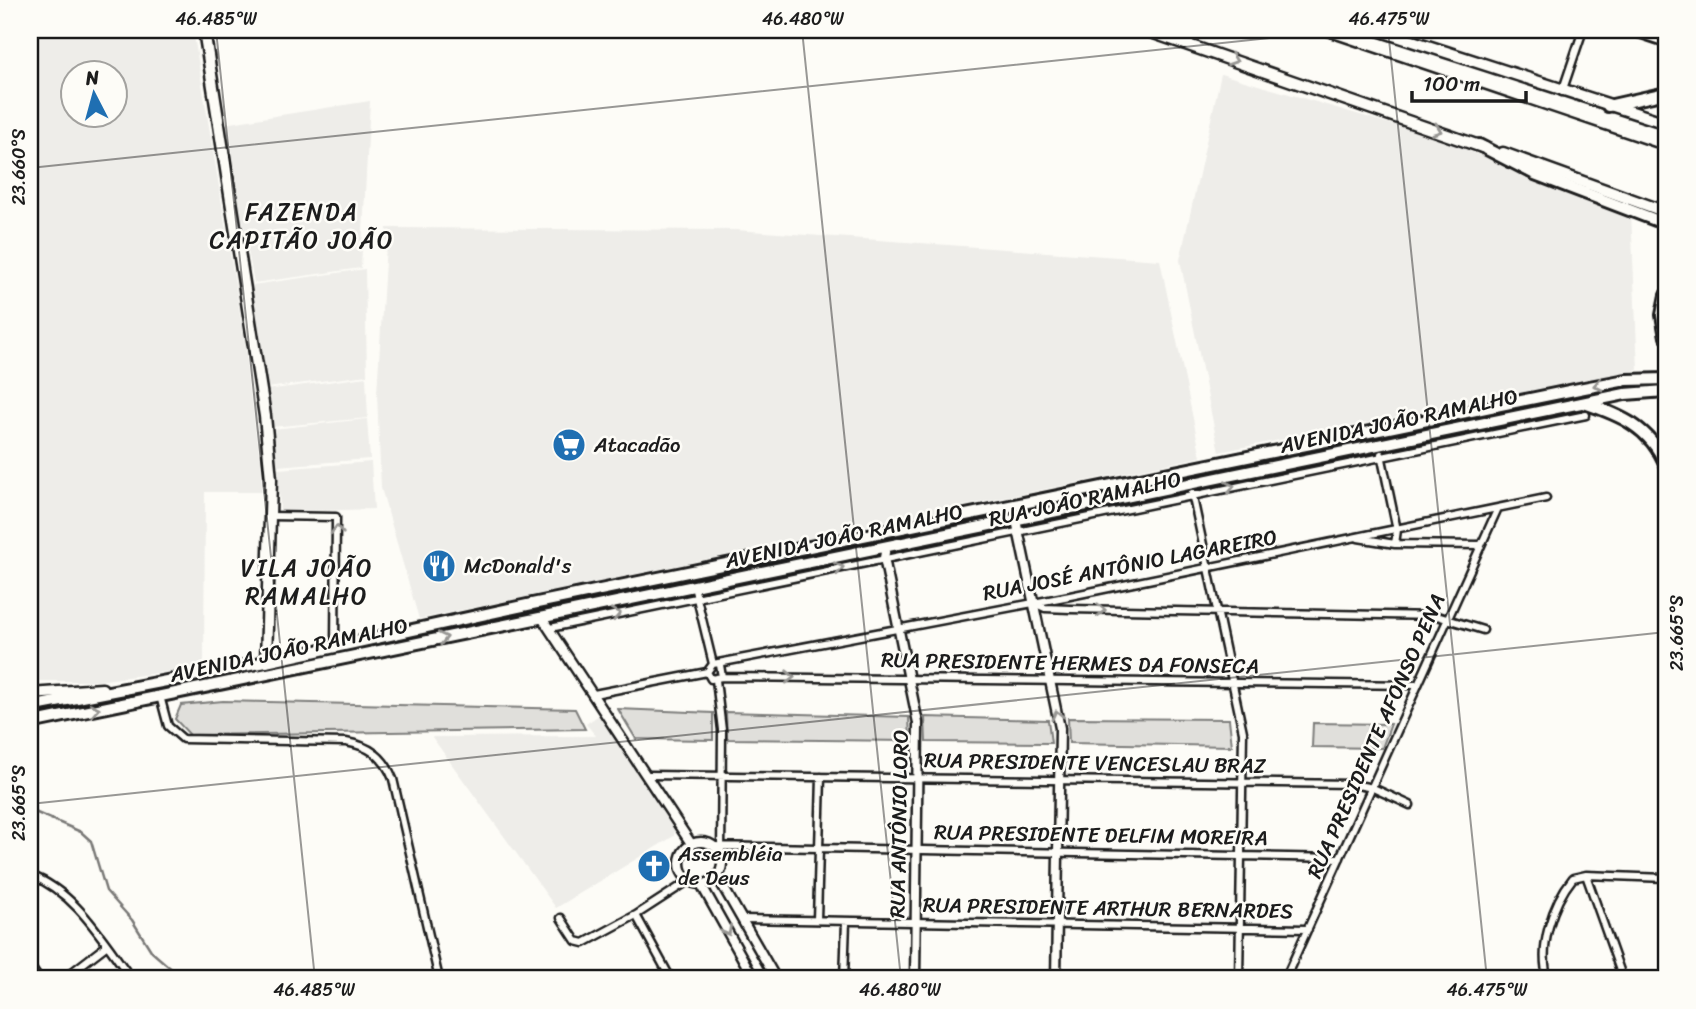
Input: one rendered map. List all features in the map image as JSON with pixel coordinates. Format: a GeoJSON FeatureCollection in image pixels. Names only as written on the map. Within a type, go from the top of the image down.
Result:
{"type":"FeatureCollection","features":[{"type":"Feature","properties":{"kind":"main road"},"geometry":{"type":"LineString","coordinates":[[204,30],[265,416],[271,480],[266,662]]}},
{"type":"Feature","properties":{"kind":"main road"},"geometry":{"type":"LineString","coordinates":[[1145,30],[1666,212]]}},
{"type":"Feature","properties":{"kind":"main road"},"geometry":{"type":"LineString","coordinates":[[1378,30],[1562,92],[1666,123]]}},
{"type":"Feature","properties":{"kind":"main road"},"geometry":{"type":"LineString","coordinates":[[1608,106],[1665,94]]}},
{"type":"Feature","properties":{"kind":"main road"},"geometry":{"type":"LineString","coordinates":[[1479,145],[1535,174],[1666,224]]}},
{"type":"Feature","properties":{"kind":"main road"},"geometry":{"type":"LineString","coordinates":[[1666,295],[1662,315],[1666,337]]}},
{"type":"Feature","properties":{"kind":"main road","name":"AVENIDA JOÃO RAMALHO"},"geometry":{"type":"LineString","coordinates":[[30,707],[266,662],[1006,505],[1584,388],[1626,380],[1666,379]]}},
{"type":"Feature","properties":{"kind":"main road","name":"AVENIDA JOÃO RAMALHO"},"geometry":{"type":"LineString","coordinates":[[30,723],[542,618],[695,592],[1585,409],[1625,394],[1666,391]]}},
{"type":"Feature","properties":{"kind":"main road"},"geometry":{"type":"LineString","coordinates":[[1585,409],[1634,423],[1653,441],[1666,465]]}},
{"type":"Feature","properties":{"kind":"main road"},"geometry":{"type":"LineString","coordinates":[[1006,505],[1018,525]]}},
{"type":"Feature","properties":{"kind":"main road"},"geometry":{"type":"LineString","coordinates":[[885,553],[897,535],[964,515]]}},
{"type":"Feature","properties":{"kind":"main road"},"geometry":{"type":"LineString","coordinates":[[533,604],[542,618]]}},
{"type":"Feature","properties":{"kind":"main road","name":"AVENIDA JOÃO RAMALHO"},"geometry":{"type":"LineString","coordinates":[[30,694],[127,688]]}},
{"type":"Feature","properties":{"kind":"street"},"geometry":{"type":"LineString","coordinates":[[1562,92],[1583,30]]}},
{"type":"Feature","properties":{"kind":"street"},"geometry":{"type":"LineString","coordinates":[[1627,30],[1666,43]]}},
{"type":"Feature","properties":{"kind":"street"},"geometry":{"type":"LineString","coordinates":[[1380,451],[1397,530],[1395,544]]}},
{"type":"Feature","properties":{"kind":"street"},"geometry":{"type":"LineString","coordinates":[[1191,489],[1242,732],[1239,979]]}},
{"type":"Feature","properties":{"kind":"street","name":"RUA JOSÉ ANTÔNIO LAGAREIRO"},"geometry":{"type":"LineString","coordinates":[[716,665],[1070,596],[1546,498]]}},
{"type":"Feature","properties":{"kind":"street","name":"RUA PRESIDENTE AFONSO PENA"},"geometry":{"type":"LineString","coordinates":[[1285,979],[1498,508]]}},
{"type":"Feature","properties":{"kind":"street"},"geometry":{"type":"LineString","coordinates":[[270,516],[336,517],[335,647]]}},
{"type":"Feature","properties":{"kind":"street"},"geometry":{"type":"LineString","coordinates":[[1018,525],[1060,728],[1056,979]]}},
{"type":"Feature","properties":{"kind":"street"},"geometry":{"type":"LineString","coordinates":[[1356,538],[1395,544],[1481,545]]}},
{"type":"Feature","properties":{"kind":"street","name":"RUA ANTÔNIO LORO"},"geometry":{"type":"LineString","coordinates":[[885,553],[918,723],[915,979]]}},
{"type":"Feature","properties":{"kind":"street"},"geometry":{"type":"LineString","coordinates":[[550,628],[695,592],[719,679],[722,730],[721,828],[714,845],[721,860]]}},
{"type":"Feature","properties":{"kind":"street"},"geometry":{"type":"LineString","coordinates":[[1070,596],[1070,609]]}},
{"type":"Feature","properties":{"kind":"street"},"geometry":{"type":"LineString","coordinates":[[1034,603],[1045,608],[1070,609],[1448,618],[1483,630]]}},
{"type":"Feature","properties":{"kind":"street"},"geometry":{"type":"LineString","coordinates":[[542,618],[692,845]]}},
{"type":"Feature","properties":{"kind":"street"},"geometry":{"type":"LineString","coordinates":[[594,694],[707,672],[716,665]]}},
{"type":"Feature","properties":{"kind":"street"},"geometry":{"type":"LineString","coordinates":[[707,672],[719,679]]}},
{"type":"Feature","properties":{"kind":"street","name":"RUA PRESIDENTE HERMES DA FONSECA"},"geometry":{"type":"LineString","coordinates":[[719,679],[1418,685]]}},
{"type":"Feature","properties":{"kind":"street"},"geometry":{"type":"LineString","coordinates":[[160,696],[168,726],[183,739],[346,742],[363,746],[378,755],[393,779],[439,979]]}},
{"type":"Feature","properties":{"kind":"street","name":"RUA PRESIDENTE VENCESLAU BRAZ"},"geometry":{"type":"LineString","coordinates":[[648,775],[1352,784],[1373,788],[1410,804]]}},
{"type":"Feature","properties":{"kind":"street"},"geometry":{"type":"LineString","coordinates":[[817,920],[821,777]]}},
{"type":"Feature","properties":{"kind":"street"},"geometry":{"type":"LineString","coordinates":[[714,845],[721,828]]}},
{"type":"Feature","properties":{"kind":"street"},"geometry":{"type":"LineString","coordinates":[[714,845],[692,845],[684,852],[680,863],[683,874],[701,884],[754,979]]}},
{"type":"Feature","properties":{"kind":"street","name":"RUA PRESIDENTE DELFIM MOREIRA"},"geometry":{"type":"LineString","coordinates":[[714,845],[1340,858]]}},
{"type":"Feature","properties":{"kind":"street"},"geometry":{"type":"LineString","coordinates":[[736,846],[728,850],[721,860],[717,876],[776,979]]}},
{"type":"Feature","properties":{"kind":"street"},"geometry":{"type":"LineString","coordinates":[[30,875],[59,889],[132,979]]}},
{"type":"Feature","properties":{"kind":"street"},"geometry":{"type":"LineString","coordinates":[[701,884],[717,876]]}},
{"type":"Feature","properties":{"kind":"street"},"geometry":{"type":"LineString","coordinates":[[1582,876],[1623,979]]}},
{"type":"Feature","properties":{"kind":"street"},"geometry":{"type":"LineString","coordinates":[[1548,979],[1543,959],[1544,946],[1561,897],[1573,878],[1666,878]]}},
{"type":"Feature","properties":{"kind":"street"},"geometry":{"type":"LineString","coordinates":[[561,918],[576,941],[584,943],[636,915],[690,880]]}},
{"type":"Feature","properties":{"kind":"street"},"geometry":{"type":"LineString","coordinates":[[636,915],[671,979]]}},
{"type":"Feature","properties":{"kind":"street","name":"RUA PRESIDENTE ARTHUR BERNARDES"},"geometry":{"type":"LineString","coordinates":[[741,919],[1308,929]]}},
{"type":"Feature","properties":{"kind":"street"},"geometry":{"type":"LineString","coordinates":[[844,979],[846,921]]}},
{"type":"Feature","properties":{"kind":"street"},"geometry":{"type":"LineString","coordinates":[[63,979],[106,946]]}},
{"type":"Feature","properties":{"kind":"street"},"geometry":{"type":"LineString","coordinates":[[30,966],[40,979]]}},
{"type":"Feature","properties":{"kind":"shaded area"},"geometry":{"type":"Polygon","coordinates":[[[30,30],[193,30],[264,457],[263,492],[205,492],[204,667],[97,681],[30,681],[30,30]]]}},
{"type":"Feature","properties":{"kind":"shaded area"},"geometry":{"type":"Polygon","coordinates":[[[1221,74],[1428,135],[1631,213],[1638,370],[1219,452],[1180,260],[1221,74]]]}},
{"type":"Feature","properties":{"kind":"shaded area"},"geometry":{"type":"Polygon","coordinates":[[[370,101],[361,268],[254,283],[224,124],[370,101]]]}},
{"type":"Feature","properties":{"kind":"shaded area"},"geometry":{"type":"Polygon","coordinates":[[[387,228],[735,230],[1160,260],[1201,457],[419,619],[381,488],[377,394],[387,228]]]}},
{"type":"Feature","properties":{"kind":"shaded area"},"geometry":{"type":"Polygon","coordinates":[[[365,269],[367,375],[267,388],[252,285],[365,269]]]}},
{"type":"Feature","properties":{"kind":"shaded area"},"geometry":{"type":"Polygon","coordinates":[[[366,377],[368,418],[271,427],[266,390],[366,377]]]}},
{"type":"Feature","properties":{"kind":"shaded area"},"geometry":{"type":"Polygon","coordinates":[[[367,419],[370,459],[277,466],[272,429],[367,419]]]}},
{"type":"Feature","properties":{"kind":"shaded area"},"geometry":{"type":"Polygon","coordinates":[[[371,462],[374,509],[280,512],[278,469],[371,462]]]}},
{"type":"Feature","properties":{"kind":"shaded area"},"geometry":{"type":"Polygon","coordinates":[[[223,701],[575,709],[585,729],[190,735],[175,719],[181,705],[223,701]]]}},
{"type":"Feature","properties":{"kind":"shaded area"},"geometry":{"type":"Polygon","coordinates":[[[618,709],[713,713],[713,740],[636,739],[618,709]]]}},
{"type":"Feature","properties":{"kind":"shaded area"},"geometry":{"type":"Polygon","coordinates":[[[726,712],[909,717],[910,741],[727,739],[726,712]]]}},
{"type":"Feature","properties":{"kind":"shaded area"},"geometry":{"type":"Polygon","coordinates":[[[599,715],[675,828],[674,836],[556,908],[432,737],[596,736],[586,724],[599,715]]]}},
{"type":"Feature","properties":{"kind":"shaded area"},"geometry":{"type":"Polygon","coordinates":[[[925,717],[1048,720],[1051,743],[926,742],[925,717]]]}},
{"type":"Feature","properties":{"kind":"shaded area"},"geometry":{"type":"Polygon","coordinates":[[[1068,718],[1229,719],[1232,746],[1069,743],[1068,718]]]}},
{"type":"Feature","properties":{"kind":"shaded area"},"geometry":{"type":"Polygon","coordinates":[[[1313,723],[1391,724],[1382,748],[1312,747],[1313,723]]]}},
{"type":"Feature","properties":{"kind":"waterway"},"geometry":{"type":"LineString","coordinates":[[30,810],[81,832],[91,841],[106,891],[132,920],[152,952],[183,979]]}},
{"type":"Feature","properties":{"kind":"railway"},"geometry":{"type":"LineString","coordinates":[[1308,30],[1666,151]]}},
{"type":"Feature","properties":{"kind":"place","name":"Atacadão"},"geometry":{"type":"Point","coordinates":[569,445]}},
{"type":"Feature","properties":{"kind":"place","name":"McDonald's"},"geometry":{"type":"Point","coordinates":[439,566]}},
{"type":"Feature","properties":{"kind":"place","name":"Assembléia de Deus"},"geometry":{"type":"Point","coordinates":[654,866]}},
{"type":"Feature","properties":{"kind":"district","name":"FAZENDA CAPITÃO JOÃO"},"geometry":{"type":"Point","coordinates":[302,226]}},
{"type":"Feature","properties":{"kind":"district","name":"VILA JOÃO RAMALHO"},"geometry":{"type":"Point","coordinates":[307,582]}}]}
